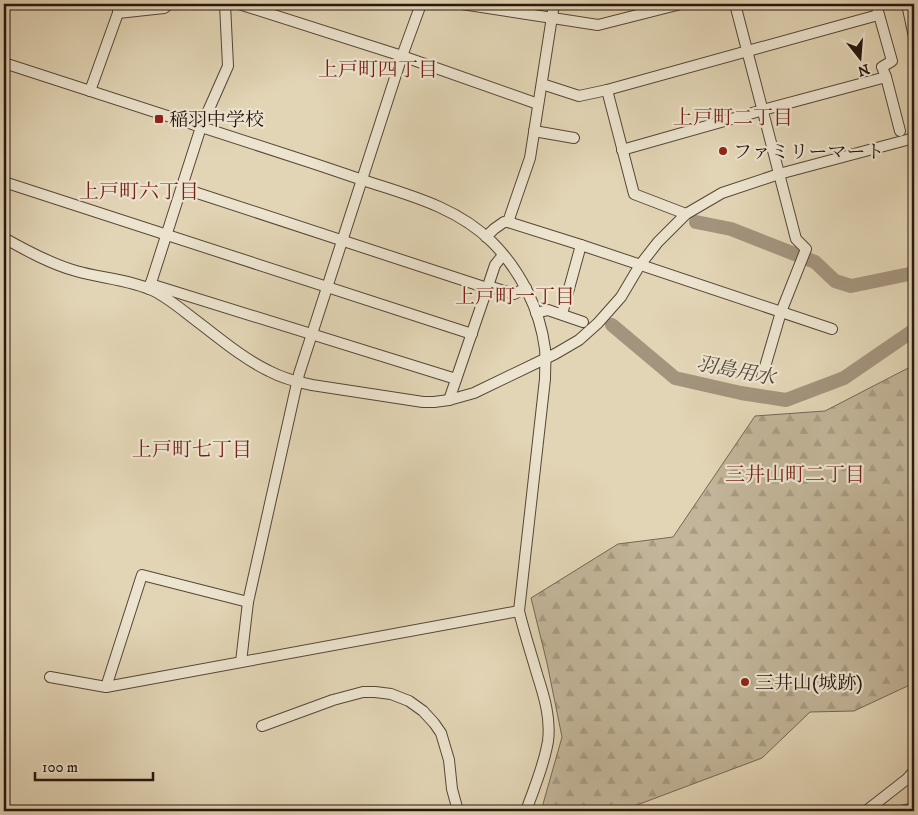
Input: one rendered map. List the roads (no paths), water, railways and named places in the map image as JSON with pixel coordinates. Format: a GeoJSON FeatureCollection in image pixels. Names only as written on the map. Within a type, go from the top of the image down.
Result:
{"type":"FeatureCollection","features":[{"type":"Feature","properties":{"kind":"street"},"geometry":{"type":"LineString","coordinates":[[90,91],[118,8],[164,8],[169,4]]}},
{"type":"Feature","properties":{"kind":"street"},"geometry":{"type":"LineString","coordinates":[[150,286],[201,127],[228,66],[225,4]]}},
{"type":"Feature","properties":{"kind":"street"},"geometry":{"type":"LineString","coordinates":[[239,4],[402,56],[538,104]]}},
{"type":"Feature","properties":{"kind":"street"},"geometry":{"type":"LineString","coordinates":[[241,662],[248,602],[297,382],[402,56],[421,4]]}},
{"type":"Feature","properties":{"kind":"street"},"geometry":{"type":"LineString","coordinates":[[462,4],[598,25],[681,4]]}},
{"type":"Feature","properties":{"kind":"street"},"geometry":{"type":"LineString","coordinates":[[508,222],[530,158],[554,4]]}},
{"type":"Feature","properties":{"kind":"street"},"geometry":{"type":"LineString","coordinates":[[735,4],[796,239],[806,249],[781,312],[762,377]]}},
{"type":"Feature","properties":{"kind":"street"},"geometry":{"type":"LineString","coordinates":[[876,4],[892,61],[882,67],[900,132]]}},
{"type":"Feature","properties":{"kind":"street"},"geometry":{"type":"LineString","coordinates":[[907,4],[914,37]]}},
{"type":"Feature","properties":{"kind":"street"},"geometry":{"type":"LineString","coordinates":[[542,84],[579,96],[607,90],[878,15]]}},
{"type":"Feature","properties":{"kind":"street"},"geometry":{"type":"LineString","coordinates":[[4,63],[416,197],[445,209],[470,224],[504,255],[526,288],[536,313],[546,358],[519,610],[543,692],[548,716],[548,740],[542,767],[526,811]]}},
{"type":"Feature","properties":{"kind":"street"},"geometry":{"type":"LineString","coordinates":[[622,150],[886,77]]}},
{"type":"Feature","properties":{"kind":"street"},"geometry":{"type":"LineString","coordinates":[[607,90],[634,194],[686,214]]}},
{"type":"Feature","properties":{"kind":"street"},"geometry":{"type":"LineString","coordinates":[[534,131],[574,138]]}},
{"type":"Feature","properties":{"kind":"street"},"geometry":{"type":"LineString","coordinates":[[150,286],[246,357],[278,376],[297,382],[412,401],[434,402],[449,400],[474,393],[579,340],[598,323],[621,297],[640,265],[658,242],[686,214],[722,193],[779,174],[914,138]]}},
{"type":"Feature","properties":{"kind":"street"},"geometry":{"type":"LineString","coordinates":[[4,182],[472,334]]}},
{"type":"Feature","properties":{"kind":"street"},"geometry":{"type":"LineString","coordinates":[[182,188],[487,287],[514,294],[526,288]]}},
{"type":"Feature","properties":{"kind":"street"},"geometry":{"type":"LineString","coordinates":[[486,237],[504,222],[508,222],[832,329]]}},
{"type":"Feature","properties":{"kind":"street"},"geometry":{"type":"LineString","coordinates":[[4,238],[36,256],[75,271],[150,286],[312,334],[456,380]]}},
{"type":"Feature","properties":{"kind":"street"},"geometry":{"type":"LineString","coordinates":[[562,314],[581,245]]}},
{"type":"Feature","properties":{"kind":"street"},"geometry":{"type":"LineString","coordinates":[[449,400],[495,265],[504,255]]}},
{"type":"Feature","properties":{"kind":"street"},"geometry":{"type":"LineString","coordinates":[[536,313],[548,310],[583,322]]}},
{"type":"Feature","properties":{"kind":"street"},"geometry":{"type":"LineString","coordinates":[[106,687],[142,575],[248,602]]}},
{"type":"Feature","properties":{"kind":"street"},"geometry":{"type":"LineString","coordinates":[[50,677],[106,687],[519,610]]}},
{"type":"Feature","properties":{"kind":"street"},"geometry":{"type":"LineString","coordinates":[[262,726],[333,700],[363,692],[391,694],[409,701],[423,711],[441,733],[449,760],[452,789],[458,811]]}},
{"type":"Feature","properties":{"kind":"street"},"geometry":{"type":"LineString","coordinates":[[866,811],[907,779],[914,771]]}},
{"type":"Feature","properties":{"kind":"street"},"geometry":{"type":"LineString","coordinates":[[900,811],[914,808]]}},
{"type":"Feature","properties":{"kind":"waterway"},"geometry":{"type":"LineString","coordinates":[[696,222],[731,229],[815,262],[835,281],[851,286],[914,273]]}},
{"type":"Feature","properties":{"kind":"waterway","name":"羽島用水"},"geometry":{"type":"LineString","coordinates":[[612,325],[675,378],[741,393],[786,400],[844,378],[914,330]]}},
{"type":"Feature","properties":{"kind":"place","name":"稲羽中学校"},"geometry":{"type":"Point","coordinates":[159,119]}},
{"type":"Feature","properties":{"kind":"place","name":"ファミリーマート"},"geometry":{"type":"Point","coordinates":[723,151]}},
{"type":"Feature","properties":{"kind":"place","name":"三井山(城跡)"},"geometry":{"type":"Point","coordinates":[745,682]}},
{"type":"Feature","properties":{"kind":"district","name":"上戸町四丁目"},"geometry":{"type":"Point","coordinates":[378,69]}},
{"type":"Feature","properties":{"kind":"district","name":"上戸町二丁目"},"geometry":{"type":"Point","coordinates":[733,117]}},
{"type":"Feature","properties":{"kind":"district","name":"上戸町六丁目"},"geometry":{"type":"Point","coordinates":[139,191]}},
{"type":"Feature","properties":{"kind":"district","name":"上戸町一丁目"},"geometry":{"type":"Point","coordinates":[515,296]}},
{"type":"Feature","properties":{"kind":"district","name":"上戸町七丁目"},"geometry":{"type":"Point","coordinates":[192,449]}},
{"type":"Feature","properties":{"kind":"district","name":"三井山町二丁目"},"geometry":{"type":"Point","coordinates":[795,474]}}]}
